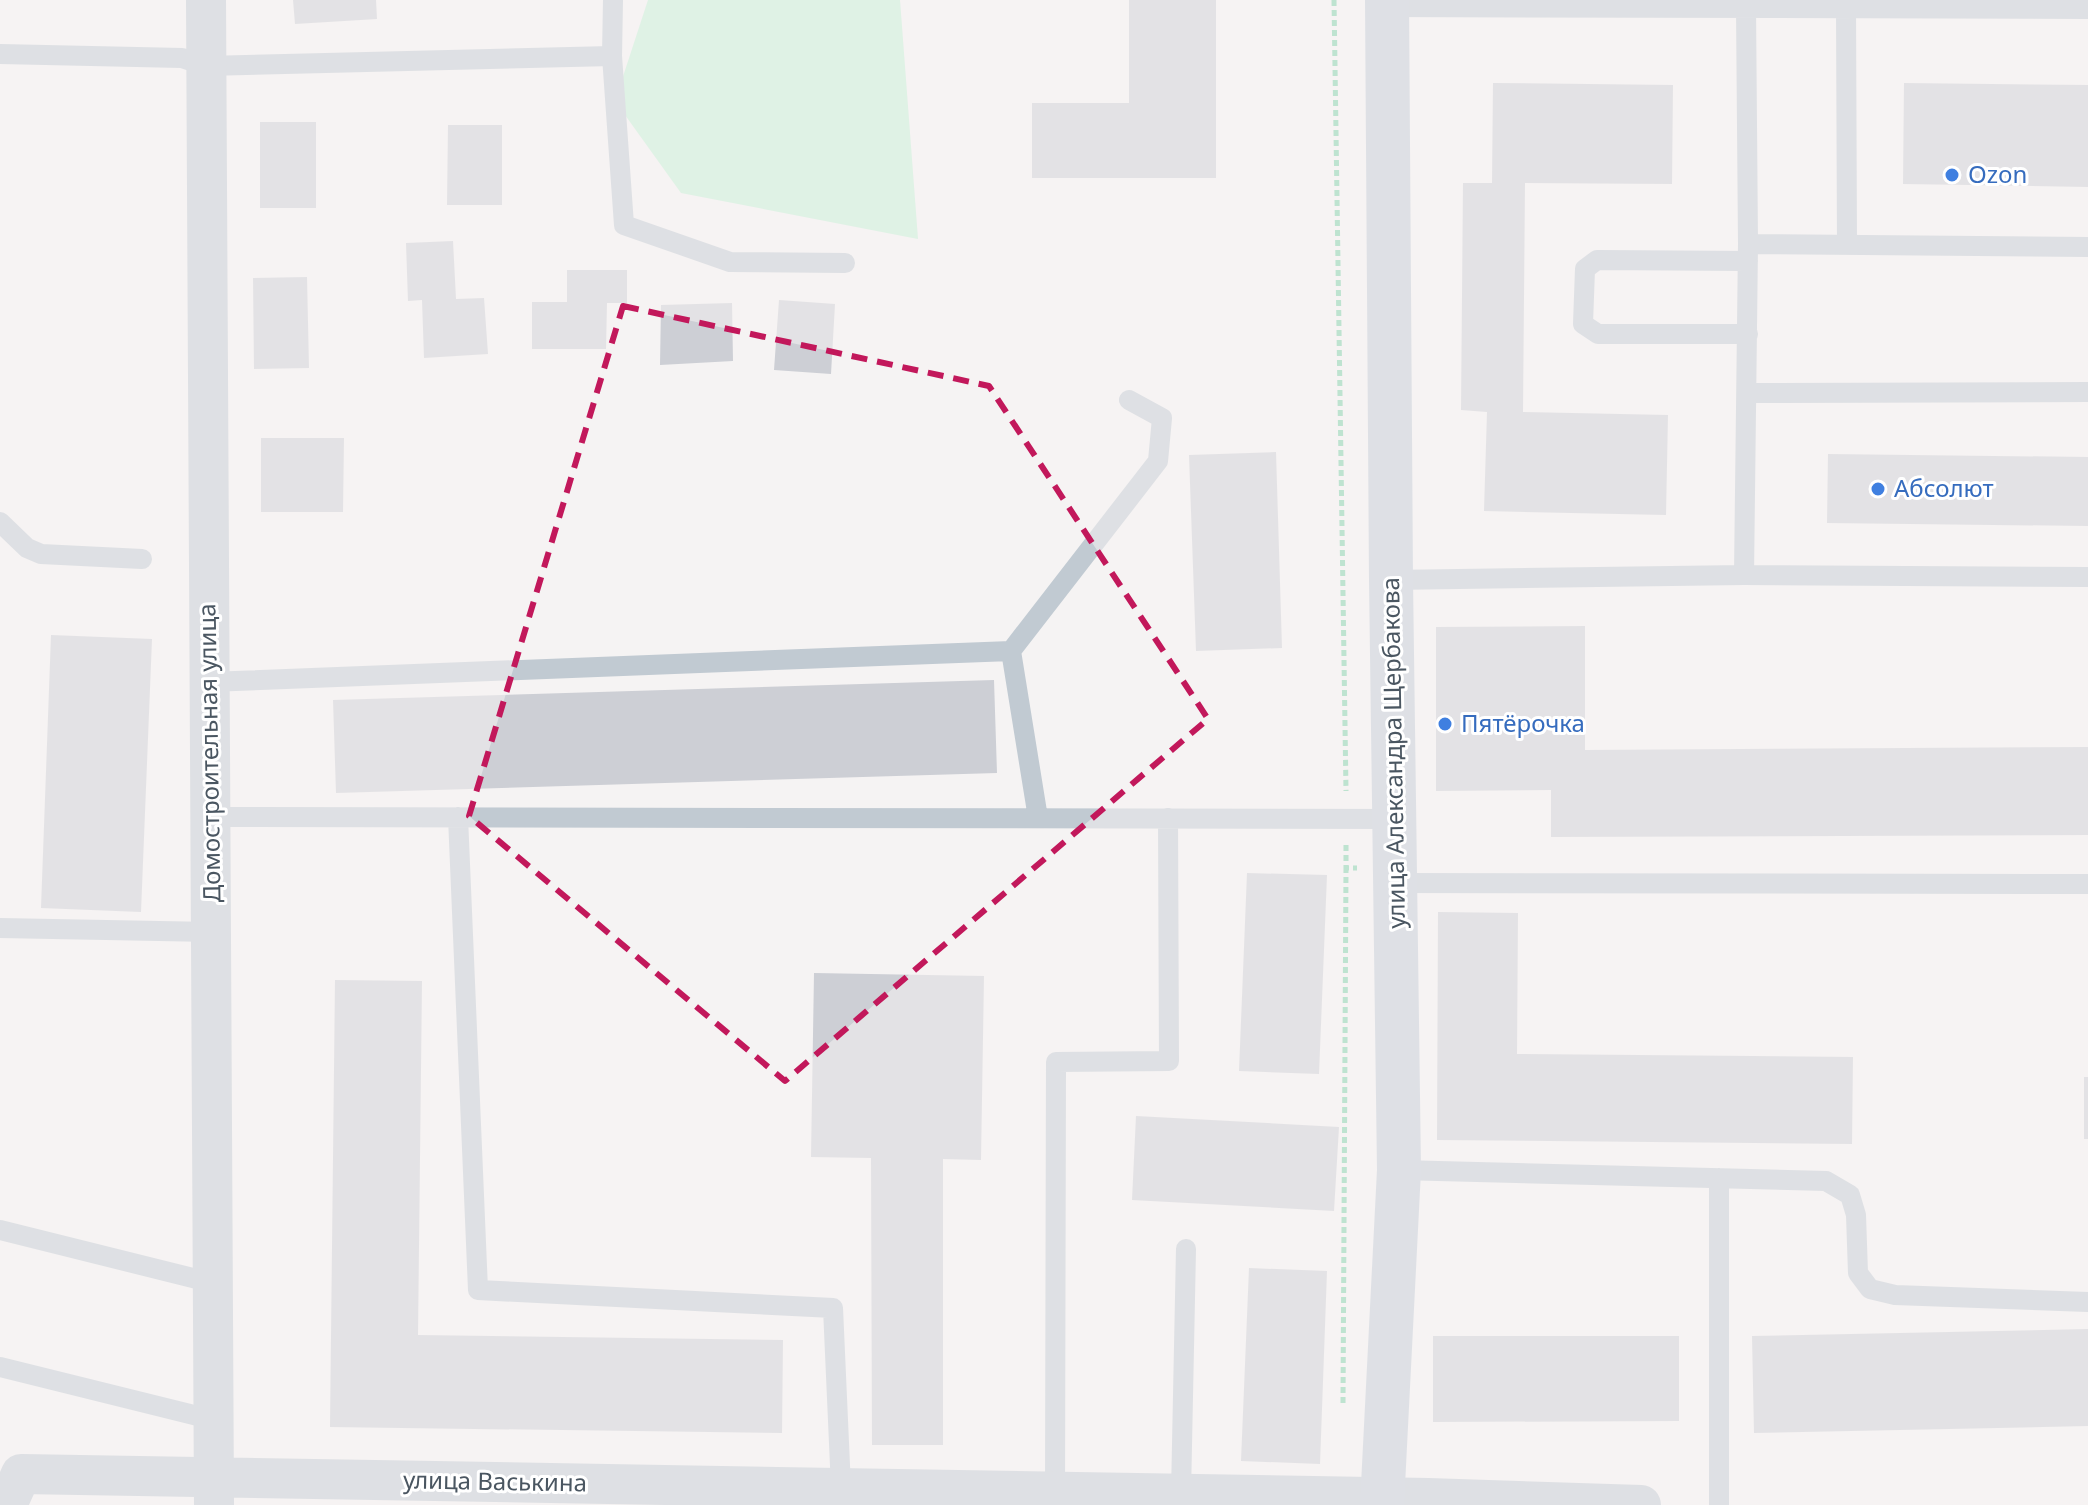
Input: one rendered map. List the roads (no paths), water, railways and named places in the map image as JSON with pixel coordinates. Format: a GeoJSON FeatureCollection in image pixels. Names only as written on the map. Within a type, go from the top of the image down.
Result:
{"type":"FeatureCollection","features":[{"type":"Feature","properties":{"kind":"street","name":"Домостроительная улица"},"geometry":{"type":"LineString","coordinates":[[206,0],[214,1491]]}},
{"type":"Feature","properties":{"kind":"street","name":"улица Александра Щербакова"},"geometry":{"type":"LineString","coordinates":[[1382,1501],[1399,1170],[1387,3]]}},
{"type":"Feature","properties":{"kind":"street","name":"улица Васькина"},"geometry":{"type":"LineString","coordinates":[[14,1489],[692,1495],[841,1488],[989,1498],[1055,1492],[1641,1505]]}},
{"type":"Feature","properties":{"kind":"lane"},"geometry":{"type":"LineString","coordinates":[[613,0],[612,56],[624,225],[730,262],[845,263]]}},
{"type":"Feature","properties":{"kind":"lane"},"geometry":{"type":"LineString","coordinates":[[1387,3],[2088,9]]}},
{"type":"Feature","properties":{"kind":"lane"},"geometry":{"type":"LineString","coordinates":[[1744,575],[1748,334],[1746,7]]}},
{"type":"Feature","properties":{"kind":"lane"},"geometry":{"type":"LineString","coordinates":[[1846,8],[1847,244]]}},
{"type":"Feature","properties":{"kind":"lane"},"geometry":{"type":"LineString","coordinates":[[0,54],[182,58],[206,66],[612,56]]}},
{"type":"Feature","properties":{"kind":"lane"},"geometry":{"type":"LineString","coordinates":[[1748,334],[1598,334],[1583,324],[1585,269],[1597,260],[1748,253],[1847,244],[2088,247]]}},
{"type":"Feature","properties":{"kind":"lane"},"geometry":{"type":"LineString","coordinates":[[1747,393],[2088,392]]}},
{"type":"Feature","properties":{"kind":"lane"},"geometry":{"type":"LineString","coordinates":[[1038,818],[1011,651],[1158,461],[1162,418],[1129,400]]}},
{"type":"Feature","properties":{"kind":"lane"},"geometry":{"type":"LineString","coordinates":[[0,522],[27,548],[41,554],[142,559]]}},
{"type":"Feature","properties":{"kind":"lane"},"geometry":{"type":"LineString","coordinates":[[1391,580],[1744,575],[2088,577]]}},
{"type":"Feature","properties":{"kind":"lane"},"geometry":{"type":"LineString","coordinates":[[208,682],[1011,651]]}},
{"type":"Feature","properties":{"kind":"lane"},"geometry":{"type":"LineString","coordinates":[[211,817],[1396,819]]}},
{"type":"Feature","properties":{"kind":"lane"},"geometry":{"type":"LineString","coordinates":[[458,817],[478,1290],[833,1308],[841,1488]]}},
{"type":"Feature","properties":{"kind":"lane"},"geometry":{"type":"LineString","coordinates":[[1055,1492],[1056,1062],[1169,1061],[1168,818]]}},
{"type":"Feature","properties":{"kind":"lane"},"geometry":{"type":"LineString","coordinates":[[1397,883],[2088,884]]}},
{"type":"Feature","properties":{"kind":"lane"},"geometry":{"type":"LineString","coordinates":[[0,928],[212,932]]}},
{"type":"Feature","properties":{"kind":"lane"},"geometry":{"type":"LineString","coordinates":[[1399,1170],[1826,1181],[1850,1195],[1856,1215],[1858,1273],[1870,1289],[1895,1295],[2088,1302]]}},
{"type":"Feature","properties":{"kind":"lane"},"geometry":{"type":"LineString","coordinates":[[1719,1178],[1719,1505]]}},
{"type":"Feature","properties":{"kind":"lane"},"geometry":{"type":"LineString","coordinates":[[0,1230],[213,1283]]}},
{"type":"Feature","properties":{"kind":"lane"},"geometry":{"type":"LineString","coordinates":[[1181,1494],[1186,1249]]}},
{"type":"Feature","properties":{"kind":"lane"},"geometry":{"type":"LineString","coordinates":[[0,1367],[214,1420]]}},
{"type":"Feature","properties":{"kind":"place","name":"Ozon"},"geometry":{"type":"Point","coordinates":[1952,175]}},
{"type":"Feature","properties":{"kind":"place","name":"Абсолют"},"geometry":{"type":"Point","coordinates":[1878,489]}},
{"type":"Feature","properties":{"kind":"place","name":"Пятёрочка"},"geometry":{"type":"Point","coordinates":[1445,724]}}]}
